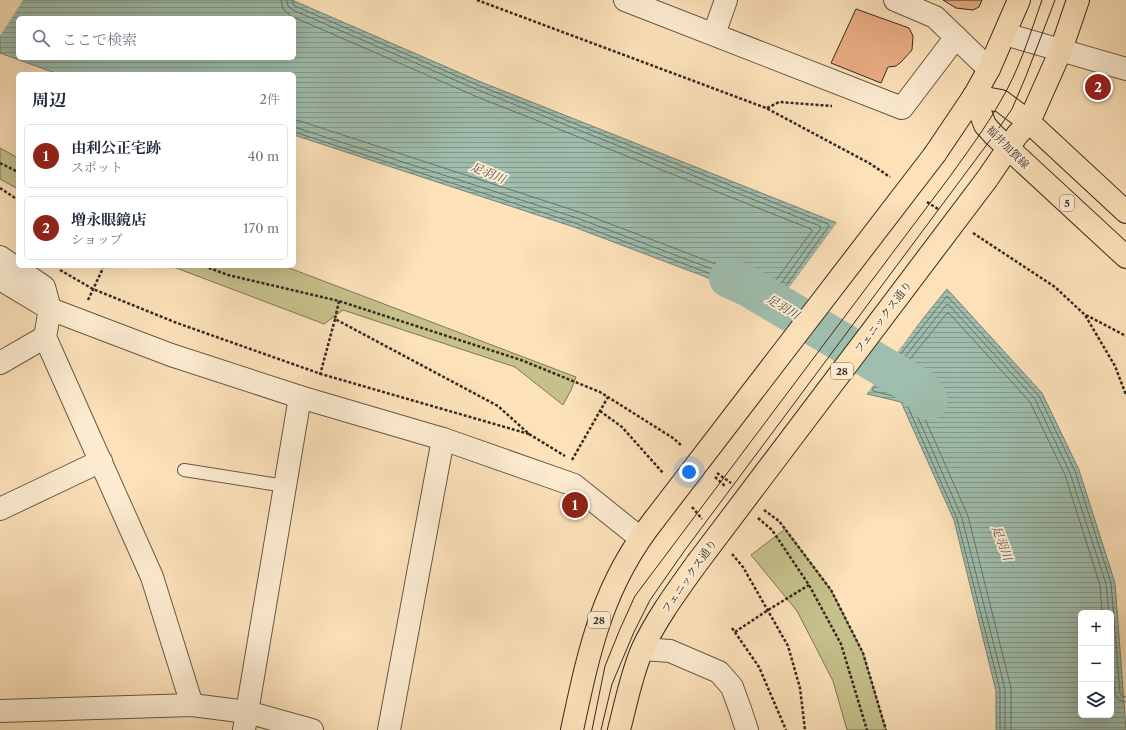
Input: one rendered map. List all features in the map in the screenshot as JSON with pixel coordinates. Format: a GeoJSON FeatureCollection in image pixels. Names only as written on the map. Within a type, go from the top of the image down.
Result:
{"type":"FeatureCollection","features":[{"type":"Feature","properties":{"kind":"main road"},"geometry":{"type":"LineString","coordinates":[[1018,0],[989,69],[974,96],[1001,101],[1028,122],[1126,212]]}},
{"type":"Feature","properties":{"kind":"main road","name":"フェニックス通り"},"geometry":{"type":"LineString","coordinates":[[620,730],[631,680],[643,649],[670,602],[987,179],[1028,122],[1061,50],[1078,0]]}},
{"type":"Feature","properties":{"kind":"main road","name":"福井加賀線"},"geometry":{"type":"LineString","coordinates":[[974,96],[985,125],[1126,257]]}},
{"type":"Feature","properties":{"kind":"main road","name":"28"},"geometry":{"type":"LineString","coordinates":[[572,730],[589,655],[602,612],[620,570],[640,538],[935,154],[974,96]]}},
{"type":"Feature","properties":{"kind":"street"},"geometry":{"type":"LineString","coordinates":[[625,0],[902,108],[956,37]]}},
{"type":"Feature","properties":{"kind":"street"},"geometry":{"type":"LineString","coordinates":[[714,34],[726,0]]}},
{"type":"Feature","properties":{"kind":"street"},"geometry":{"type":"LineString","coordinates":[[895,0],[935,17],[989,69]]}},
{"type":"Feature","properties":{"kind":"street"},"geometry":{"type":"LineString","coordinates":[[1005,34],[1126,69]]}},
{"type":"Feature","properties":{"kind":"street"},"geometry":{"type":"LineString","coordinates":[[0,257],[16,268]]}},
{"type":"Feature","properties":{"kind":"street"},"geometry":{"type":"LineString","coordinates":[[16,268],[44,287],[50,309],[45,337],[152,577],[192,705]]}},
{"type":"Feature","properties":{"kind":"street"},"geometry":{"type":"LineString","coordinates":[[0,279],[50,309],[171,355],[305,398],[443,439],[574,485],[640,538]]}},
{"type":"Feature","properties":{"kind":"street"},"geometry":{"type":"LineString","coordinates":[[0,363],[45,337]]}},
{"type":"Feature","properties":{"kind":"street"},"geometry":{"type":"LineString","coordinates":[[245,721],[285,486],[305,398]]}},
{"type":"Feature","properties":{"kind":"street"},"geometry":{"type":"LineString","coordinates":[[389,730],[443,439]]}},
{"type":"Feature","properties":{"kind":"street"},"geometry":{"type":"LineString","coordinates":[[0,509],[101,461]]}},
{"type":"Feature","properties":{"kind":"street"},"geometry":{"type":"LineString","coordinates":[[643,649],[670,651],[719,672],[732,686],[746,730]]}},
{"type":"Feature","properties":{"kind":"street"},"geometry":{"type":"LineString","coordinates":[[0,711],[192,705],[245,721],[312,730]]}},
{"type":"Feature","properties":{"kind":"lane"},"geometry":{"type":"LineString","coordinates":[[184,470],[285,486]]}},
{"type":"Feature","properties":{"kind":"path"},"geometry":{"type":"LineString","coordinates":[[477,0],[766,108],[869,163],[894,180]]}},
{"type":"Feature","properties":{"kind":"path"},"geometry":{"type":"LineString","coordinates":[[766,108],[779,102],[834,106]]}},
{"type":"Feature","properties":{"kind":"path"},"geometry":{"type":"LineString","coordinates":[[0,163],[16,171]]}},
{"type":"Feature","properties":{"kind":"path"},"geometry":{"type":"LineString","coordinates":[[0,188],[16,199]]}},
{"type":"Feature","properties":{"kind":"path"},"geometry":{"type":"LineString","coordinates":[[926,201],[939,210]]}},
{"type":"Feature","properties":{"kind":"path"},"geometry":{"type":"LineString","coordinates":[[971,232],[1055,287],[1085,315],[1126,336]]}},
{"type":"Feature","properties":{"kind":"path"},"geometry":{"type":"LineString","coordinates":[[93,289],[103,268]]}},
{"type":"Feature","properties":{"kind":"path"},"geometry":{"type":"LineString","coordinates":[[209,268],[228,275],[339,301],[521,360],[600,392],[673,438],[685,448]]}},
{"type":"Feature","properties":{"kind":"path"},"geometry":{"type":"LineString","coordinates":[[59,270],[93,289],[176,323],[321,374],[529,434],[498,406],[335,318]]}},
{"type":"Feature","properties":{"kind":"path"},"geometry":{"type":"LineString","coordinates":[[305,398],[321,374],[339,301]]}},
{"type":"Feature","properties":{"kind":"path"},"geometry":{"type":"LineString","coordinates":[[1085,315],[1115,366],[1126,395]]}},
{"type":"Feature","properties":{"kind":"path"},"geometry":{"type":"LineString","coordinates":[[571,460],[608,397]]}},
{"type":"Feature","properties":{"kind":"path"},"geometry":{"type":"LineString","coordinates":[[716,472],[735,487]]}},
{"type":"Feature","properties":{"kind":"path"},"geometry":{"type":"LineString","coordinates":[[714,476],[731,492]]}},
{"type":"Feature","properties":{"kind":"path"},"geometry":{"type":"LineString","coordinates":[[760,506],[779,521],[832,590],[863,653],[886,730]]}},
{"type":"Feature","properties":{"kind":"path"},"geometry":{"type":"LineString","coordinates":[[754,514],[772,530],[809,585],[842,644],[867,730]]}},
{"type":"Feature","properties":{"kind":"path"},"geometry":{"type":"LineString","coordinates":[[735,632],[809,585]]}},
{"type":"Feature","properties":{"kind":"path"},"geometry":{"type":"LineString","coordinates":[[732,628],[759,667],[786,730]]}},
{"type":"Feature","properties":{"kind":"shaded area"},"geometry":{"type":"Polygon","coordinates":[[[0,148],[16,157],[16,188],[0,179],[0,148]]]}},
{"type":"Feature","properties":{"kind":"shaded area"},"geometry":{"type":"Polygon","coordinates":[[[176,268],[289,268],[576,377],[563,405],[515,367],[343,310],[324,324],[176,268]]]}},
{"type":"Feature","properties":{"kind":"shaded area"},"geometry":{"type":"Polygon","coordinates":[[[785,529],[831,590],[863,653],[886,730],[847,730],[833,681],[797,611],[751,555],[785,529]]]}},
{"type":"Feature","properties":{"kind":"water"},"geometry":{"type":"Polygon","coordinates":[[[0,0],[292,0],[481,82],[837,223],[777,304],[574,227],[296,136],[296,72],[52,72],[19,60],[296,60],[296,16],[16,16],[16,59],[0,53],[0,0]]]}},
{"type":"Feature","properties":{"kind":"water"},"geometry":{"type":"Polygon","coordinates":[[[947,289],[1042,393],[1079,470],[1115,583],[1126,730],[996,730],[996,691],[954,520],[901,402],[863,393],[947,289]]]}},
{"type":"Feature","properties":{"kind":"pier"},"geometry":{"type":"Polygon","coordinates":[[[0,0],[23,0],[0,36],[0,0]]]}},
{"type":"Feature","properties":{"kind":"pier"},"geometry":{"type":"Polygon","coordinates":[[[838,221],[838,224],[779,305],[776,305],[838,221]]]}},
{"type":"Feature","properties":{"kind":"pier"},"geometry":{"type":"Polygon","coordinates":[[[936,300],[865,396],[861,395],[861,392],[936,300]]]}},
{"type":"Feature","properties":{"kind":"building"},"geometry":{"type":"Polygon","coordinates":[[[943,0],[982,0],[979,7],[973,10],[956,8],[943,0]]]}},
{"type":"Feature","properties":{"kind":"building"},"geometry":{"type":"Polygon","coordinates":[[[856,9],[909,28],[913,36],[912,50],[896,66],[888,67],[881,83],[831,63],[856,9]]]}},
{"type":"Feature","properties":{"kind":"waterway","name":"足羽川"},"geometry":{"type":"LineString","coordinates":[[729,278],[749,287],[919,388],[928,400]]}},
{"type":"Feature","properties":{"kind":"tram line"},"geometry":{"type":"LineString","coordinates":[[592,730],[605,666],[635,596],[977,139],[995,111],[1013,78],[1024,52],[1042,0]]}},
{"type":"Feature","properties":{"kind":"tram line"},"geometry":{"type":"LineString","coordinates":[[601,730],[612,684],[634,632],[650,600],[685,550],[1012,109],[1055,0]]}},
{"type":"Feature","properties":{"kind":"place","name":"増永眼鏡店"},"geometry":{"type":"Point","coordinates":[1098,87]}},
{"type":"Feature","properties":{"kind":"place","name":"由利公正宅跡"},"geometry":{"type":"Point","coordinates":[575,505]}}]}
